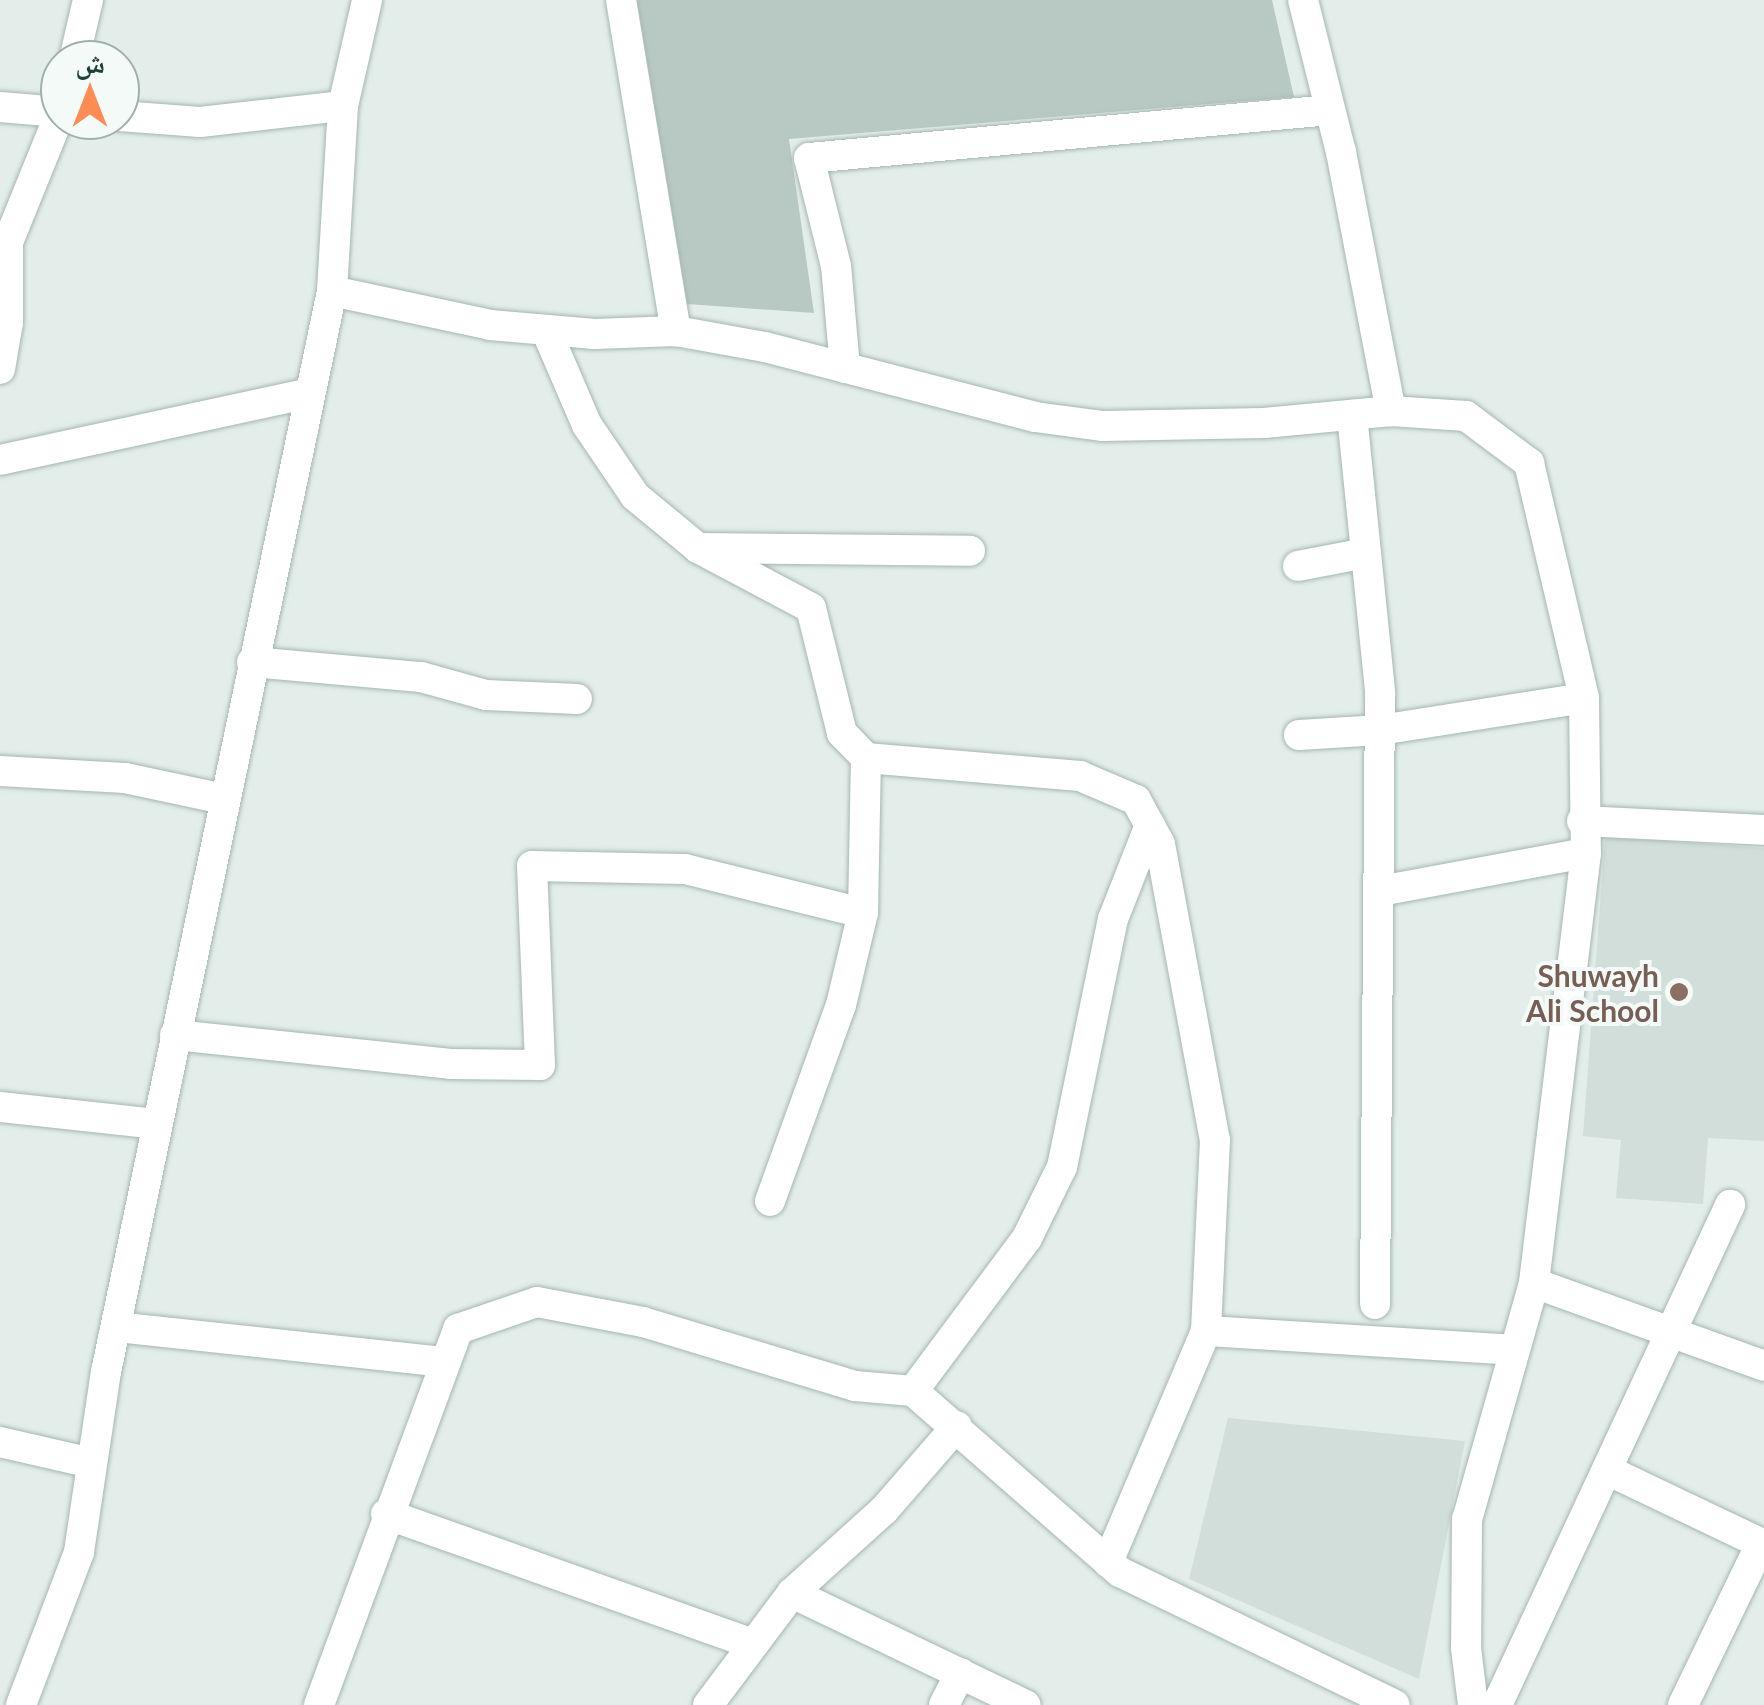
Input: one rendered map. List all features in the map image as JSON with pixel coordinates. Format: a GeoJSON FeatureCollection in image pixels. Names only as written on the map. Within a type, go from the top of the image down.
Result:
{"type":"FeatureCollection","features":[{"type":"Feature","properties":{"kind":"street"},"geometry":{"type":"LineString","coordinates":[[79,40],[88,0]]}},
{"type":"Feature","properties":{"kind":"street"},"geometry":{"type":"LineString","coordinates":[[21,1705],[79,1552],[116,1327],[332,291],[342,106],[367,0]]}},
{"type":"Feature","properties":{"kind":"street"},"geometry":{"type":"LineString","coordinates":[[620,0],[676,331]]}},
{"type":"Feature","properties":{"kind":"street"},"geometry":{"type":"LineString","coordinates":[[1303,0],[1330,110],[1391,411]]}},
{"type":"Feature","properties":{"kind":"street"},"geometry":{"type":"LineString","coordinates":[[140,118],[200,122],[342,106]]}},
{"type":"Feature","properties":{"kind":"street"},"geometry":{"type":"LineString","coordinates":[[0,107],[40,111]]}},
{"type":"Feature","properties":{"kind":"street"},"geometry":{"type":"LineString","coordinates":[[845,368],[836,266],[809,158],[1330,110]]}},
{"type":"Feature","properties":{"kind":"street"},"geometry":{"type":"LineString","coordinates":[[0,369],[8,242],[49,140]]}},
{"type":"Feature","properties":{"kind":"street"},"geometry":{"type":"LineString","coordinates":[[332,291],[419,313],[546,330],[676,331],[845,368],[1035,417],[1103,426],[1391,411],[1466,416],[1529,463],[1584,698],[1582,821],[1586,852],[1534,1283],[1466,1519],[1466,1648],[1473,1705]]}},
{"type":"Feature","properties":{"kind":"street"},"geometry":{"type":"LineString","coordinates":[[546,330],[587,425],[635,496],[698,548],[811,608],[842,733],[866,758],[1080,776],[1136,800],[1160,844],[1215,1140],[1206,1330],[1108,1562]]}},
{"type":"Feature","properties":{"kind":"street"},"geometry":{"type":"LineString","coordinates":[[0,460],[310,394]]}},
{"type":"Feature","properties":{"kind":"street"},"geometry":{"type":"LineString","coordinates":[[1352,415],[1380,730],[1375,1304]]}},
{"type":"Feature","properties":{"kind":"street"},"geometry":{"type":"LineString","coordinates":[[698,548],[970,551]]}},
{"type":"Feature","properties":{"kind":"street"},"geometry":{"type":"LineString","coordinates":[[1298,566],[1366,553]]}},
{"type":"Feature","properties":{"kind":"street"},"geometry":{"type":"LineString","coordinates":[[252,662],[420,677],[486,695],[577,699]]}},
{"type":"Feature","properties":{"kind":"street"},"geometry":{"type":"LineString","coordinates":[[1300,734],[1380,730],[1584,698]]}},
{"type":"Feature","properties":{"kind":"street"},"geometry":{"type":"LineString","coordinates":[[770,1201],[841,1005],[863,913],[866,758]]}},
{"type":"Feature","properties":{"kind":"street"},"geometry":{"type":"LineString","coordinates":[[0,771],[125,778],[224,799]]}},
{"type":"Feature","properties":{"kind":"street"},"geometry":{"type":"LineString","coordinates":[[1582,821],[1764,830]]}},
{"type":"Feature","properties":{"kind":"street"},"geometry":{"type":"LineString","coordinates":[[913,1390],[1027,1238],[1062,1168],[1114,919],[1150,825]]}},
{"type":"Feature","properties":{"kind":"street"},"geometry":{"type":"LineString","coordinates":[[1380,891],[1586,852]]}},
{"type":"Feature","properties":{"kind":"street"},"geometry":{"type":"LineString","coordinates":[[176,1035],[450,1064],[540,1065],[532,866],[686,870],[863,913]]}},
{"type":"Feature","properties":{"kind":"street"},"geometry":{"type":"LineString","coordinates":[[0,1107],[157,1124]]}},
{"type":"Feature","properties":{"kind":"street"},"geometry":{"type":"LineString","coordinates":[[1497,1705],[1730,1205]]}},
{"type":"Feature","properties":{"kind":"street"},"geometry":{"type":"LineString","coordinates":[[1534,1283],[1672,1329],[1764,1366]]}},
{"type":"Feature","properties":{"kind":"street"},"geometry":{"type":"LineString","coordinates":[[319,1705],[442,1362],[458,1329],[537,1302],[643,1322],[855,1386],[913,1390],[1108,1562],[1395,1705]]}},
{"type":"Feature","properties":{"kind":"street"},"geometry":{"type":"LineString","coordinates":[[116,1327],[442,1362]]}},
{"type":"Feature","properties":{"kind":"street"},"geometry":{"type":"LineString","coordinates":[[1206,1330],[1513,1350]]}},
{"type":"Feature","properties":{"kind":"street"},"geometry":{"type":"LineString","coordinates":[[708,1705],[750,1643],[792,1593],[884,1510],[957,1426]]}},
{"type":"Feature","properties":{"kind":"street"},"geometry":{"type":"LineString","coordinates":[[0,1442],[92,1463]]}},
{"type":"Feature","properties":{"kind":"street"},"geometry":{"type":"LineString","coordinates":[[1606,1470],[1762,1544],[1683,1705]]}},
{"type":"Feature","properties":{"kind":"street"},"geometry":{"type":"LineString","coordinates":[[386,1514],[750,1643]]}},
{"type":"Feature","properties":{"kind":"street"},"geometry":{"type":"LineString","coordinates":[[792,1593],[1026,1705]]}},
{"type":"Feature","properties":{"kind":"street"},"geometry":{"type":"LineString","coordinates":[[944,1705],[960,1673]]}},
{"type":"Feature","properties":{"kind":"shaded area","name":"Shuwayh Ali School"},"geometry":{"type":"Polygon","coordinates":[[[1605,837],[1764,848],[1764,1141],[1708,1138],[1703,1204],[1616,1198],[1621,1140],[1583,1136],[1605,837]]]}},
{"type":"Feature","properties":{"kind":"shaded area"},"geometry":{"type":"Polygon","coordinates":[[[1228,1418],[1465,1441],[1419,1679],[1189,1579],[1228,1418]]]}},
{"type":"Feature","properties":{"kind":"building"},"geometry":{"type":"Polygon","coordinates":[[[637,0],[1272,0],[1294,97],[789,139],[814,313],[687,304],[637,0]]]}},
{"type":"Feature","properties":{"kind":"place","name":"Shuwayh Ali School"},"geometry":{"type":"Point","coordinates":[1679,992]}}]}
